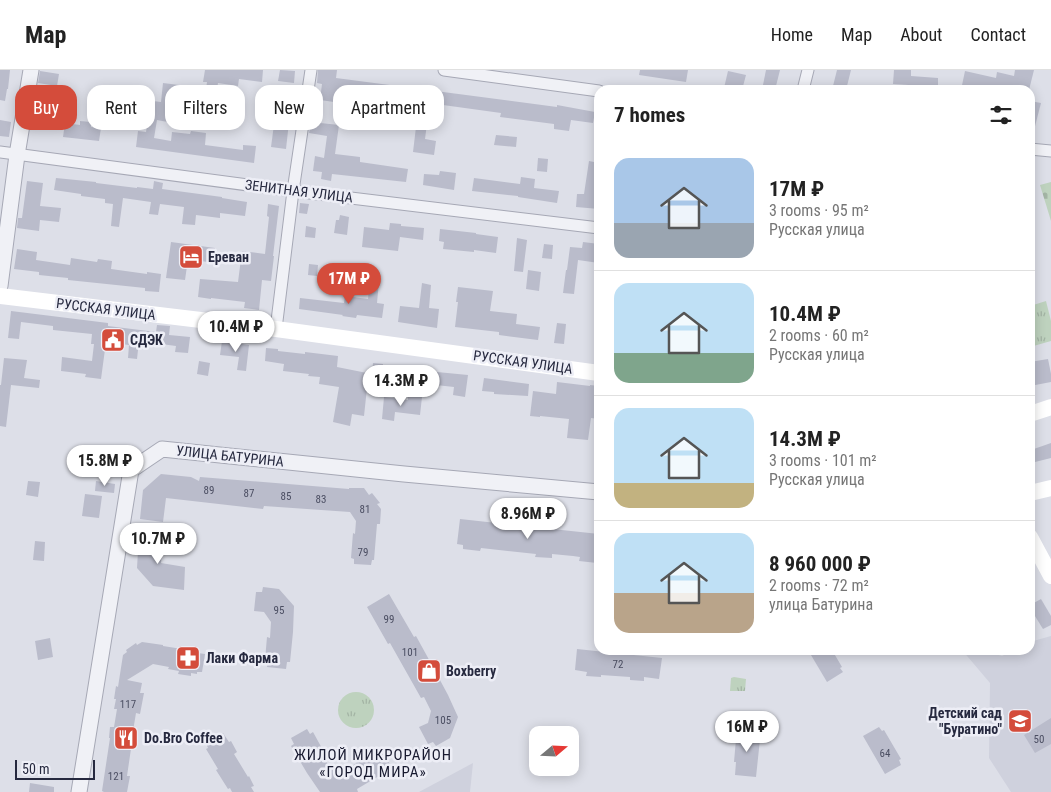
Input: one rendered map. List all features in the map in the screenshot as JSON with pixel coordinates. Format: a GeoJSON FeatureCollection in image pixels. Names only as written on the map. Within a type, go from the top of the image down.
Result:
{"type":"FeatureCollection","features":[{"type":"Feature","properties":{"kind":"main road","name":"РУССКАЯ УЛИЦА"},"geometry":{"type":"LineString","coordinates":[[0,296],[594,371]]}},
{"type":"Feature","properties":{"kind":"main road"},"geometry":{"type":"LineString","coordinates":[[1035,412],[1051,407]]}},
{"type":"Feature","properties":{"kind":"main road"},"geometry":{"type":"LineString","coordinates":[[1035,492],[1051,488]]}},
{"type":"Feature","properties":{"kind":"main road"},"geometry":{"type":"LineString","coordinates":[[1035,546],[1051,576]]}},
{"type":"Feature","properties":{"kind":"street"},"geometry":{"type":"LineString","coordinates":[[0,286],[17,154],[31,70]]}},
{"type":"Feature","properties":{"kind":"street"},"geometry":{"type":"LineString","coordinates":[[276,330],[293,191],[311,70]]}},
{"type":"Feature","properties":{"kind":"street"},"geometry":{"type":"LineString","coordinates":[[444,70],[594,90]]}},
{"type":"Feature","properties":{"kind":"street"},"geometry":{"type":"LineString","coordinates":[[804,85],[808,70]]}},
{"type":"Feature","properties":{"kind":"street"},"geometry":{"type":"LineString","coordinates":[[1035,149],[1051,150]]}},
{"type":"Feature","properties":{"kind":"street","name":"ЗЕНИТНАЯ УЛИЦА"},"geometry":{"type":"LineString","coordinates":[[0,152],[293,191],[594,227]]}},
{"type":"Feature","properties":{"kind":"street","name":"УЛИЦА БАТУРИНА"},"geometry":{"type":"LineString","coordinates":[[80,792],[132,470],[162,449],[594,492]]}},
{"type":"Feature","properties":{"kind":"shaded area","name":"Детский сад \"Буратино\""},"geometry":{"type":"Polygon","coordinates":[[[1051,636],[1051,792],[1011,792],[989,758],[990,683],[966,655],[1035,655],[1035,641],[1051,636]]]}},
{"type":"Feature","properties":{"kind":"shaded area"},"geometry":{"type":"Polygon","coordinates":[[[473,763],[470,792],[419,792],[473,763]]]}},
{"type":"Feature","properties":{"kind":"green space"},"geometry":{"type":"Polygon","coordinates":[[[1051,182],[1051,221],[1040,185],[1051,182]]]}},
{"type":"Feature","properties":{"kind":"green space"},"geometry":{"type":"Polygon","coordinates":[[[1046,301],[1051,321],[1051,341],[1035,346],[1035,304],[1046,301]]]}},
{"type":"Feature","properties":{"kind":"green space"},"geometry":{"type":"Polygon","coordinates":[[[731,678],[746,679],[745,691],[730,691],[731,678]]]}},
{"type":"Feature","properties":{"kind":"green space"},"geometry":{"type":"Polygon","coordinates":[[[356,692],[368,698],[374,710],[368,722],[356,728],[344,722],[338,710],[344,698],[356,692]]]}},
{"type":"Feature","properties":{"kind":"building"},"geometry":{"type":"Polygon","coordinates":[[[0,70],[10,70],[5,101],[0,100],[0,70]]]}},
{"type":"Feature","properties":{"kind":"building"},"geometry":{"type":"Polygon","coordinates":[[[205,70],[263,70],[262,82],[239,79],[238,85],[218,83],[218,85],[207,85],[207,82],[203,82],[205,70]]]}},
{"type":"Feature","properties":{"kind":"building"},"geometry":{"type":"Polygon","coordinates":[[[280,70],[295,71],[294,83],[278,81],[280,70]]]}},
{"type":"Feature","properties":{"kind":"building"},"geometry":{"type":"Polygon","coordinates":[[[318,70],[337,70],[336,78],[389,85],[333,85],[333,102],[323,100],[322,84],[317,83],[318,70]]]}},
{"type":"Feature","properties":{"kind":"building"},"geometry":{"type":"Polygon","coordinates":[[[640,70],[688,70],[686,82],[639,75],[640,70]]]}},
{"type":"Feature","properties":{"kind":"building"},"geometry":{"type":"Polygon","coordinates":[[[766,70],[780,70],[776,85],[763,85],[766,70]]]}},
{"type":"Feature","properties":{"kind":"building"},"geometry":{"type":"Polygon","coordinates":[[[837,70],[851,70],[847,85],[833,85],[837,70]]]}},
{"type":"Feature","properties":{"kind":"building"},"geometry":{"type":"Polygon","coordinates":[[[894,70],[911,70],[911,76],[938,78],[938,85],[893,84],[894,70]]]}},
{"type":"Feature","properties":{"kind":"building"},"geometry":{"type":"Polygon","coordinates":[[[1015,70],[1034,70],[1030,85],[962,85],[965,71],[996,78],[997,72],[1014,76],[1015,70]]]}},
{"type":"Feature","properties":{"kind":"building"},"geometry":{"type":"Polygon","coordinates":[[[40,71],[59,74],[57,85],[38,83],[40,71]]]}},
{"type":"Feature","properties":{"kind":"building"},"geometry":{"type":"Polygon","coordinates":[[[728,71],[746,75],[743,85],[725,85],[728,71]]]}},
{"type":"Feature","properties":{"kind":"building"},"geometry":{"type":"Polygon","coordinates":[[[163,83],[179,85],[165,85],[165,122],[157,120],[154,138],[171,141],[172,132],[190,134],[191,131],[206,133],[205,145],[243,150],[243,145],[256,146],[254,163],[136,147],[138,131],[155,130],[155,101],[161,102],[163,83]]]}},
{"type":"Feature","properties":{"kind":"building"},"geometry":{"type":"Polygon","coordinates":[[[444,92],[557,107],[557,105],[594,112],[594,118],[593,123],[571,120],[569,131],[554,129],[554,124],[500,117],[501,113],[444,105],[444,92]]]}},
{"type":"Feature","properties":{"kind":"building"},"geometry":{"type":"Polygon","coordinates":[[[1035,102],[1041,103],[1035,126],[1035,102]]]}},
{"type":"Feature","properties":{"kind":"building"},"geometry":{"type":"Polygon","coordinates":[[[0,120],[11,122],[9,137],[0,136],[0,120]]]}},
{"type":"Feature","properties":{"kind":"building"},"geometry":{"type":"Polygon","coordinates":[[[80,121],[87,122],[87,130],[101,130],[99,141],[63,137],[64,130],[77,130],[77,125],[80,125],[80,121]]]}},
{"type":"Feature","properties":{"kind":"building"},"geometry":{"type":"Polygon","coordinates":[[[323,123],[333,124],[333,130],[338,130],[335,154],[360,157],[360,162],[408,169],[406,182],[332,174],[331,181],[321,179],[322,172],[313,171],[315,156],[324,158],[327,136],[309,133],[310,130],[323,130],[323,123]]]}},
{"type":"Feature","properties":{"kind":"building"},"geometry":{"type":"Polygon","coordinates":[[[273,130],[288,130],[286,149],[271,147],[273,130]]]}},
{"type":"Feature","properties":{"kind":"building"},"geometry":{"type":"Polygon","coordinates":[[[416,130],[426,130],[425,139],[436,141],[434,155],[413,152],[416,130]]]}},
{"type":"Feature","properties":{"kind":"building"},"geometry":{"type":"Polygon","coordinates":[[[496,135],[517,137],[516,147],[494,145],[496,135]]]}},
{"type":"Feature","properties":{"kind":"building"},"geometry":{"type":"Polygon","coordinates":[[[538,158],[548,159],[547,172],[537,171],[538,158]]]}},
{"type":"Feature","properties":{"kind":"building"},"geometry":{"type":"Polygon","coordinates":[[[589,161],[594,162],[594,209],[576,207],[577,194],[584,194],[589,161]]]}},
{"type":"Feature","properties":{"kind":"building"},"geometry":{"type":"Polygon","coordinates":[[[440,171],[456,173],[454,190],[423,185],[424,174],[439,175],[440,171]]]}},
{"type":"Feature","properties":{"kind":"building"},"geometry":{"type":"Polygon","coordinates":[[[521,177],[535,179],[534,188],[559,191],[557,203],[472,191],[474,178],[520,184],[521,177]]]}},
{"type":"Feature","properties":{"kind":"building"},"geometry":{"type":"Polygon","coordinates":[[[56,178],[153,189],[154,181],[163,183],[162,189],[247,202],[245,216],[220,213],[220,218],[196,215],[195,225],[182,224],[184,207],[160,204],[158,215],[149,214],[151,202],[123,198],[119,227],[111,226],[113,204],[105,203],[105,199],[54,190],[56,178]]]}},
{"type":"Feature","properties":{"kind":"building"},"geometry":{"type":"Polygon","coordinates":[[[27,181],[43,183],[40,206],[61,208],[59,222],[40,220],[39,231],[17,228],[18,218],[22,218],[27,181]]]}},
{"type":"Feature","properties":{"kind":"building"},"geometry":{"type":"Polygon","coordinates":[[[300,203],[309,204],[307,214],[299,213],[300,203]]]}},
{"type":"Feature","properties":{"kind":"building"},"geometry":{"type":"Polygon","coordinates":[[[268,204],[279,206],[271,281],[262,280],[259,310],[244,308],[245,302],[198,297],[200,279],[238,282],[242,251],[265,254],[269,217],[267,216],[268,204]]]}},
{"type":"Feature","properties":{"kind":"building"},"geometry":{"type":"Polygon","coordinates":[[[340,215],[349,217],[347,235],[334,233],[336,220],[339,220],[340,215]]]}},
{"type":"Feature","properties":{"kind":"building"},"geometry":{"type":"Polygon","coordinates":[[[390,223],[424,228],[423,240],[400,237],[398,251],[362,247],[364,227],[389,230],[390,223]]]}},
{"type":"Feature","properties":{"kind":"building"},"geometry":{"type":"Polygon","coordinates":[[[306,226],[316,228],[315,238],[305,237],[306,226]]]}},
{"type":"Feature","properties":{"kind":"building"},"geometry":{"type":"Polygon","coordinates":[[[440,229],[498,237],[496,253],[443,249],[444,242],[439,241],[440,229]]]}},
{"type":"Feature","properties":{"kind":"building"},"geometry":{"type":"Polygon","coordinates":[[[517,238],[527,240],[523,272],[514,271],[517,238]]]}},
{"type":"Feature","properties":{"kind":"building"},"geometry":{"type":"Polygon","coordinates":[[[171,242],[215,248],[214,263],[188,259],[185,280],[166,278],[171,242]]]}},
{"type":"Feature","properties":{"kind":"building"},"geometry":{"type":"Polygon","coordinates":[[[583,242],[594,243],[594,262],[578,260],[574,294],[563,293],[570,247],[582,248],[583,242]]]}},
{"type":"Feature","properties":{"kind":"building"},"geometry":{"type":"Polygon","coordinates":[[[544,244],[553,245],[552,259],[542,258],[544,244]]]}},
{"type":"Feature","properties":{"kind":"building"},"geometry":{"type":"Polygon","coordinates":[[[17,249],[37,252],[36,260],[70,265],[71,258],[97,262],[98,259],[112,261],[111,269],[161,274],[159,292],[145,291],[145,288],[68,280],[68,278],[39,275],[39,272],[14,269],[17,249]]]}},
{"type":"Feature","properties":{"kind":"building"},"geometry":{"type":"Polygon","coordinates":[[[309,264],[318,265],[317,276],[308,275],[309,264]]]}},
{"type":"Feature","properties":{"kind":"building"},"geometry":{"type":"Polygon","coordinates":[[[528,270],[541,272],[539,291],[526,289],[528,270]]]}},
{"type":"Feature","properties":{"kind":"building"},"geometry":{"type":"Polygon","coordinates":[[[370,280],[379,281],[377,303],[384,304],[382,318],[357,315],[356,318],[299,309],[300,298],[344,303],[345,296],[368,299],[370,280]]]}},
{"type":"Feature","properties":{"kind":"building"},"geometry":{"type":"Polygon","coordinates":[[[422,283],[431,285],[429,308],[439,309],[437,328],[398,322],[400,306],[419,308],[422,283]]]}},
{"type":"Feature","properties":{"kind":"building"},"geometry":{"type":"Polygon","coordinates":[[[458,287],[493,291],[490,311],[517,314],[516,324],[540,327],[538,340],[499,335],[499,332],[455,327],[458,287]]]}},
{"type":"Feature","properties":{"kind":"building"},"geometry":{"type":"Polygon","coordinates":[[[11,311],[108,323],[108,326],[156,332],[157,325],[170,326],[169,335],[190,337],[188,353],[175,352],[176,346],[139,341],[137,359],[128,358],[129,345],[106,342],[101,379],[85,377],[86,374],[61,371],[62,357],[92,361],[94,344],[91,344],[92,334],[53,330],[53,326],[21,322],[19,339],[8,338],[11,311]]]}},
{"type":"Feature","properties":{"kind":"building"},"geometry":{"type":"Polygon","coordinates":[[[557,323],[566,324],[564,344],[554,343],[557,323]]]}},
{"type":"Feature","properties":{"kind":"building"},"geometry":{"type":"Polygon","coordinates":[[[222,341],[249,345],[246,371],[237,370],[239,357],[220,355],[222,341]]]}},
{"type":"Feature","properties":{"kind":"building"},"geometry":{"type":"Polygon","coordinates":[[[266,348],[305,354],[305,352],[338,356],[337,367],[372,374],[373,363],[383,364],[380,390],[367,388],[364,416],[352,414],[350,426],[333,422],[339,387],[319,384],[320,377],[283,371],[284,364],[265,361],[266,348]]]}},
{"type":"Feature","properties":{"kind":"building"},"geometry":{"type":"Polygon","coordinates":[[[4,358],[27,360],[24,378],[40,380],[39,388],[11,385],[6,427],[0,426],[0,385],[4,358]]]}},
{"type":"Feature","properties":{"kind":"building"},"geometry":{"type":"Polygon","coordinates":[[[1048,359],[1051,382],[1035,385],[1035,361],[1048,359]]]}},
{"type":"Feature","properties":{"kind":"building"},"geometry":{"type":"Polygon","coordinates":[[[199,361],[210,363],[208,376],[197,374],[199,361]]]}},
{"type":"Feature","properties":{"kind":"building"},"geometry":{"type":"Polygon","coordinates":[[[437,372],[468,375],[465,397],[453,395],[454,387],[436,385],[437,372]]]}},
{"type":"Feature","properties":{"kind":"building"},"geometry":{"type":"Polygon","coordinates":[[[484,378],[529,384],[528,396],[494,394],[494,392],[482,391],[484,378]]]}},
{"type":"Feature","properties":{"kind":"building"},"geometry":{"type":"Polygon","coordinates":[[[557,382],[594,385],[594,418],[591,418],[588,440],[567,438],[569,419],[530,416],[533,391],[556,394],[557,382]]]}},
{"type":"Feature","properties":{"kind":"building"},"geometry":{"type":"Polygon","coordinates":[[[408,395],[422,397],[420,415],[395,412],[394,421],[382,419],[384,397],[408,400],[408,395]]]}},
{"type":"Feature","properties":{"kind":"building"},"geometry":{"type":"Polygon","coordinates":[[[1051,443],[1051,458],[1035,462],[1035,449],[1051,443]]]}},
{"type":"Feature","properties":{"kind":"building"},"geometry":{"type":"Polygon","coordinates":[[[161,474],[191,477],[199,481],[200,477],[349,489],[364,488],[369,495],[372,493],[380,503],[377,504],[381,509],[380,524],[377,524],[374,560],[372,560],[371,565],[354,564],[354,559],[351,558],[356,521],[350,512],[264,506],[263,509],[166,498],[163,522],[140,519],[143,490],[161,474]]]}},
{"type":"Feature","properties":{"kind":"building"},"geometry":{"type":"Polygon","coordinates":[[[28,481],[40,482],[38,497],[26,495],[28,481]]]}},
{"type":"Feature","properties":{"kind":"building"},"geometry":{"type":"Polygon","coordinates":[[[96,481],[115,484],[114,493],[95,491],[96,481]]]}},
{"type":"Feature","properties":{"kind":"building"},"geometry":{"type":"Polygon","coordinates":[[[85,494],[102,496],[99,518],[82,516],[85,494]]]}},
{"type":"Feature","properties":{"kind":"building"},"geometry":{"type":"Polygon","coordinates":[[[460,519],[594,533],[594,563],[579,561],[580,557],[552,554],[552,558],[535,557],[536,554],[481,548],[480,551],[463,549],[463,545],[457,544],[460,519]]]}},
{"type":"Feature","properties":{"kind":"building"},"geometry":{"type":"Polygon","coordinates":[[[139,535],[163,536],[161,563],[185,567],[184,590],[153,586],[137,568],[139,535]]]}},
{"type":"Feature","properties":{"kind":"building"},"geometry":{"type":"Polygon","coordinates":[[[35,541],[45,542],[44,561],[33,560],[35,541]]]}},
{"type":"Feature","properties":{"kind":"building"},"geometry":{"type":"Polygon","coordinates":[[[263,587],[279,589],[294,606],[290,662],[287,662],[286,669],[267,667],[268,660],[265,660],[267,637],[270,638],[271,622],[264,612],[254,611],[256,592],[262,592],[263,587]]]}},
{"type":"Feature","properties":{"kind":"building"},"geometry":{"type":"Polygon","coordinates":[[[389,594],[414,637],[416,636],[458,717],[450,738],[436,746],[433,742],[428,744],[419,727],[428,723],[431,711],[424,697],[421,698],[367,607],[389,594]]]}},
{"type":"Feature","properties":{"kind":"building"},"geometry":{"type":"Polygon","coordinates":[[[1041,599],[1051,616],[1051,625],[1043,629],[1035,616],[1035,602],[1041,599]]]}},
{"type":"Feature","properties":{"kind":"building"},"geometry":{"type":"Polygon","coordinates":[[[50,638],[53,657],[38,660],[35,641],[50,638]]]}},
{"type":"Feature","properties":{"kind":"building"},"geometry":{"type":"Polygon","coordinates":[[[142,642],[182,649],[183,646],[198,650],[198,653],[205,654],[202,672],[197,672],[197,674],[191,673],[191,676],[178,674],[179,671],[168,669],[169,667],[153,664],[127,680],[142,683],[140,693],[144,693],[140,714],[136,713],[133,731],[137,731],[135,743],[132,742],[127,776],[130,776],[127,792],[104,792],[102,791],[110,727],[114,727],[117,709],[114,709],[116,699],[114,699],[116,686],[118,687],[123,655],[127,652],[126,650],[136,643],[137,645],[142,642]]]}},
{"type":"Feature","properties":{"kind":"building"},"geometry":{"type":"Polygon","coordinates":[[[577,649],[594,651],[594,655],[634,655],[662,658],[659,679],[644,677],[644,681],[630,680],[630,677],[586,676],[587,672],[575,670],[577,649]]]}},
{"type":"Feature","properties":{"kind":"building"},"geometry":{"type":"Polygon","coordinates":[[[811,655],[835,655],[843,672],[827,682],[811,655]]]}},
{"type":"Feature","properties":{"kind":"building"},"geometry":{"type":"Polygon","coordinates":[[[1051,718],[1051,744],[1035,753],[1024,735],[1051,718]]]}},
{"type":"Feature","properties":{"kind":"building"},"geometry":{"type":"Polygon","coordinates":[[[879,727],[882,731],[884,730],[901,759],[899,760],[901,765],[885,774],[863,736],[879,727]]]}},
{"type":"Feature","properties":{"kind":"building"},"geometry":{"type":"Polygon","coordinates":[[[741,728],[761,730],[756,777],[735,775],[736,739],[740,740],[741,728]]]}},
{"type":"Feature","properties":{"kind":"building"},"geometry":{"type":"Polygon","coordinates":[[[307,729],[310,734],[313,732],[330,768],[343,771],[357,763],[355,760],[375,748],[376,751],[380,748],[390,764],[387,766],[389,770],[357,789],[358,792],[320,792],[291,746],[294,744],[291,738],[307,729]]]}},
{"type":"Feature","properties":{"kind":"building"},"geometry":{"type":"Polygon","coordinates":[[[223,733],[229,742],[231,741],[237,752],[234,754],[249,776],[254,786],[251,787],[254,792],[232,792],[216,770],[218,769],[206,749],[208,748],[206,743],[223,733]]]}},
{"type":"Feature","properties":{"kind":"building"},"geometry":{"type":"Polygon","coordinates":[[[30,783],[54,787],[54,792],[29,792],[30,783]]]}},
{"type":"Feature","properties":{"kind":"place","name":"Ереван"},"geometry":{"type":"Point","coordinates":[191,257]}},
{"type":"Feature","properties":{"kind":"place","name":"СДЭК"},"geometry":{"type":"Point","coordinates":[113,340]}},
{"type":"Feature","properties":{"kind":"place","name":"Лаки Фарма"},"geometry":{"type":"Point","coordinates":[188,658]}},
{"type":"Feature","properties":{"kind":"place","name":"Boxberry"},"geometry":{"type":"Point","coordinates":[429,671]}},
{"type":"Feature","properties":{"kind":"place","name":"Детский сад \"Буратино\""},"geometry":{"type":"Point","coordinates":[1020,721]}},
{"type":"Feature","properties":{"kind":"place","name":"Do.Bro Coffee"},"geometry":{"type":"Point","coordinates":[126,738]}},
{"type":"Feature","properties":{"kind":"district","name":"ЖИЛОЙ МИКРОРАЙОН «ГОРОД МИРА»"},"geometry":{"type":"Point","coordinates":[373,764]}}]}
